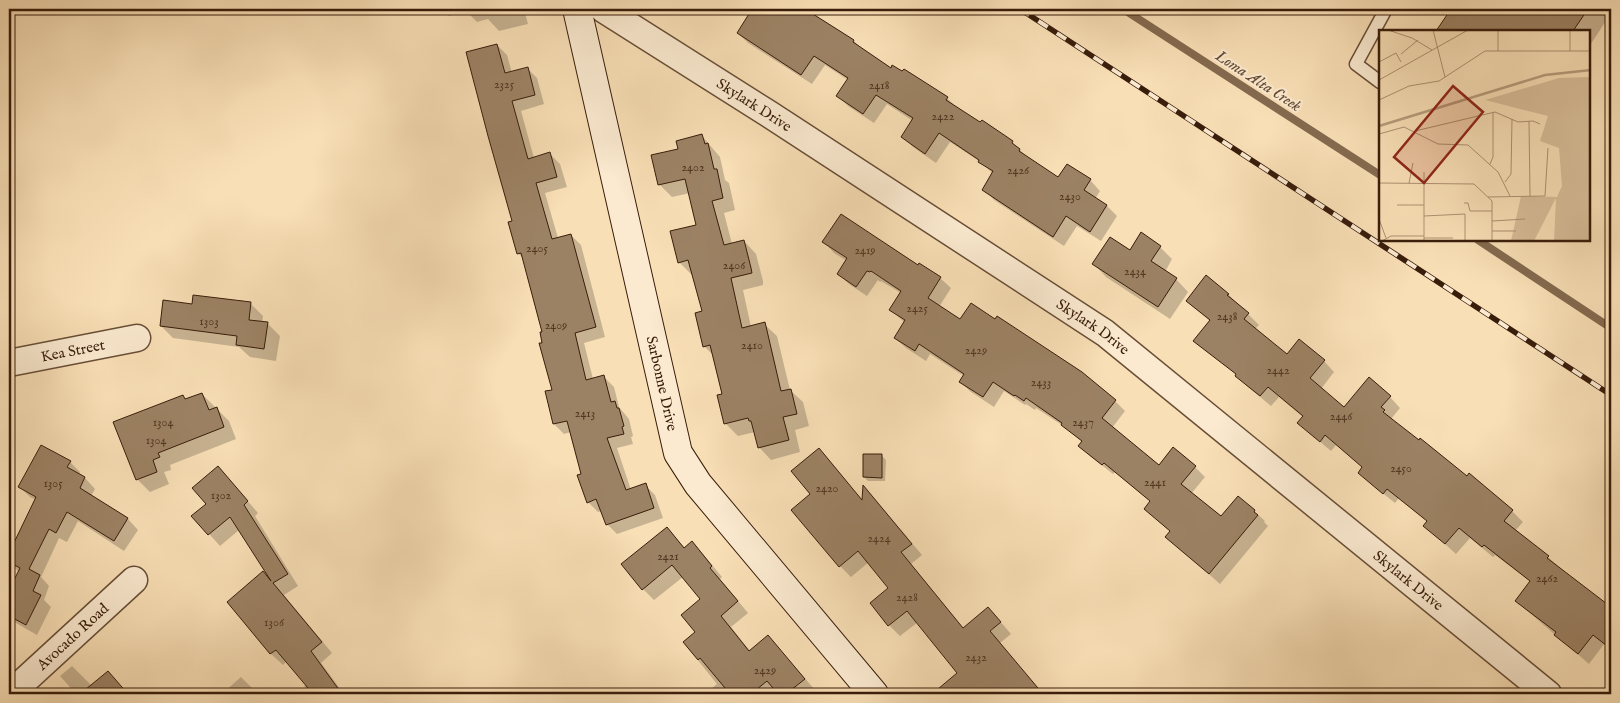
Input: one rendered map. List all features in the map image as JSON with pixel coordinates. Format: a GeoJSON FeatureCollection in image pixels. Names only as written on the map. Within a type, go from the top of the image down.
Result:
{"type":"FeatureCollection","features":[{"type":"Feature","properties":{"kind":"street","name":"Sarbonne Drive"},"geometry":{"type":"LineString","coordinates":[[577,9],[678,453],[698,484],[874,694]]}},
{"type":"Feature","properties":{"kind":"street","name":"Skylark Drive"},"geometry":{"type":"LineString","coordinates":[[603,9],[769,114],[1105,333],[1548,694]]}},
{"type":"Feature","properties":{"kind":"street","name":"Kea Street"},"geometry":{"type":"LineString","coordinates":[[9,363],[137,338]]}},
{"type":"Feature","properties":{"kind":"street","name":"Avocado Road"},"geometry":{"type":"LineString","coordinates":[[10,694],[134,580]]}},
{"type":"Feature","properties":{"kind":"lane"},"geometry":{"type":"LineString","coordinates":[[1379,81],[1356,64],[1386,9]]}},
{"type":"Feature","properties":{"kind":"building"},"geometry":{"type":"Polygon","coordinates":[[[752,9],[805,9],[854,40],[853,42],[891,68],[892,65],[902,71],[904,69],[948,97],[946,100],[980,122],[982,120],[1013,141],[1012,143],[1020,149],[1019,151],[1058,177],[1067,164],[1091,179],[1084,190],[1107,205],[1090,232],[1066,216],[1053,237],[982,190],[993,171],[939,133],[925,154],[901,137],[913,118],[876,95],[863,114],[836,96],[848,78],[814,56],[801,75],[737,33],[752,9]]]}},
{"type":"Feature","properties":{"kind":"building"},"geometry":{"type":"Polygon","coordinates":[[[1451,9],[1588,9],[1574,30],[1437,30],[1451,9]]]}},
{"type":"Feature","properties":{"kind":"building"},"geometry":{"type":"Polygon","coordinates":[[[497,44],[505,73],[528,67],[535,95],[512,101],[528,159],[550,152],[557,177],[536,183],[552,239],[571,234],[596,327],[575,333],[586,380],[604,375],[611,402],[615,401],[617,408],[619,408],[624,426],[622,427],[624,434],[607,438],[626,490],[646,483],[654,508],[606,525],[596,499],[587,503],[577,475],[581,474],[567,421],[553,424],[545,391],[552,390],[539,343],[542,343],[540,332],[542,332],[521,253],[517,254],[508,222],[512,221],[466,52],[497,44]]]}},
{"type":"Feature","properties":{"kind":"building"},"geometry":{"type":"Polygon","coordinates":[[[702,134],[705,144],[708,143],[714,169],[717,169],[723,198],[712,201],[724,245],[744,240],[751,268],[752,273],[731,278],[742,328],[765,322],[781,391],[791,389],[797,414],[783,417],[789,440],[758,448],[751,421],[748,418],[724,424],[717,395],[722,394],[710,345],[703,347],[695,313],[702,311],[688,260],[678,263],[670,231],[696,225],[685,179],[658,185],[651,155],[678,149],[676,141],[702,134]]]}},
{"type":"Feature","properties":{"kind":"building"},"geometry":{"type":"Polygon","coordinates":[[[841,214],[918,265],[919,263],[941,277],[928,298],[960,319],[971,303],[995,319],[997,316],[1082,372],[1116,400],[1102,418],[1159,465],[1173,447],[1196,466],[1181,484],[1221,516],[1238,496],[1255,510],[1254,512],[1258,515],[1209,574],[1165,537],[1170,531],[1144,509],[1150,501],[1104,463],[1102,465],[1078,446],[1082,441],[1061,425],[1062,423],[1026,398],[1024,401],[993,382],[983,397],[959,382],[964,374],[919,344],[915,351],[894,338],[905,320],[889,310],[901,291],[871,271],[867,271],[856,287],[837,274],[847,258],[822,242],[841,214]]]}},
{"type":"Feature","properties":{"kind":"building"},"geometry":{"type":"Polygon","coordinates":[[[1141,232],[1161,246],[1151,261],[1177,278],[1158,307],[1092,264],[1110,237],[1130,250],[1141,232]]]}},
{"type":"Feature","properties":{"kind":"building"},"geometry":{"type":"Polygon","coordinates":[[[1206,275],[1249,313],[1244,319],[1287,354],[1299,339],[1325,360],[1310,378],[1344,407],[1369,377],[1391,396],[1381,407],[1385,410],[1383,412],[1419,440],[1420,438],[1467,476],[1469,473],[1513,510],[1504,521],[1549,556],[1547,558],[1611,607],[1611,649],[1593,635],[1578,654],[1554,635],[1556,632],[1515,601],[1530,581],[1459,528],[1445,544],[1423,526],[1427,521],[1387,489],[1383,494],[1358,473],[1362,467],[1325,435],[1320,442],[1297,423],[1303,416],[1268,387],[1260,396],[1235,376],[1236,374],[1193,341],[1210,320],[1186,301],[1206,275]]]}},
{"type":"Feature","properties":{"kind":"building"},"geometry":{"type":"Polygon","coordinates":[[[193,295],[251,302],[249,320],[268,322],[264,349],[236,345],[237,336],[160,326],[163,300],[192,304],[193,295]]]}},
{"type":"Feature","properties":{"kind":"building"},"geometry":{"type":"Polygon","coordinates":[[[202,393],[209,410],[217,407],[224,427],[158,453],[160,457],[153,460],[157,472],[136,480],[113,422],[183,395],[185,399],[202,393]]]}},
{"type":"Feature","properties":{"kind":"building"},"geometry":{"type":"Polygon","coordinates":[[[41,445],[71,461],[67,467],[85,477],[80,488],[128,518],[114,541],[67,512],[56,533],[49,529],[29,569],[40,575],[33,591],[41,595],[26,625],[9,616],[9,590],[20,568],[9,562],[9,553],[36,497],[18,487],[41,445]]]}},
{"type":"Feature","properties":{"kind":"building"},"geometry":{"type":"Polygon","coordinates":[[[819,448],[862,500],[863,485],[912,544],[901,552],[963,628],[988,607],[1001,622],[990,631],[1043,694],[932,694],[957,673],[907,611],[888,626],[870,603],[888,588],[858,551],[839,567],[791,510],[810,494],[791,471],[819,448]]]}},
{"type":"Feature","properties":{"kind":"building"},"geometry":{"type":"Polygon","coordinates":[[[863,454],[882,454],[882,478],[863,477],[863,454]]]}},
{"type":"Feature","properties":{"kind":"building"},"geometry":{"type":"Polygon","coordinates":[[[218,466],[248,501],[244,505],[288,574],[273,583],[322,642],[311,651],[342,694],[313,694],[276,650],[270,654],[227,602],[263,571],[271,581],[230,517],[208,535],[191,516],[206,504],[192,488],[218,466]]]}},
{"type":"Feature","properties":{"kind":"building"},"geometry":{"type":"Polygon","coordinates":[[[667,527],[684,548],[692,541],[712,566],[710,568],[738,601],[721,616],[749,651],[768,635],[805,679],[786,694],[778,694],[767,681],[751,694],[730,694],[700,658],[698,660],[683,642],[695,632],[681,615],[700,599],[672,565],[642,590],[621,564],[667,527]]]}},
{"type":"Feature","properties":{"kind":"building"},"geometry":{"type":"Polygon","coordinates":[[[108,671],[128,694],[80,694],[108,671]]]}},
{"type":"Feature","properties":{"kind":"waterway","name":"Loma Alta Creek"},"geometry":{"type":"LineString","coordinates":[[1123,9],[1379,174]]}},
{"type":"Feature","properties":{"kind":"waterway","name":"Loma Alta Creek"},"geometry":{"type":"LineString","coordinates":[[1480,241],[1611,328]]}},
{"type":"Feature","properties":{"kind":"railway"},"geometry":{"type":"LineString","coordinates":[[1020,9],[1611,395]]}}]}
